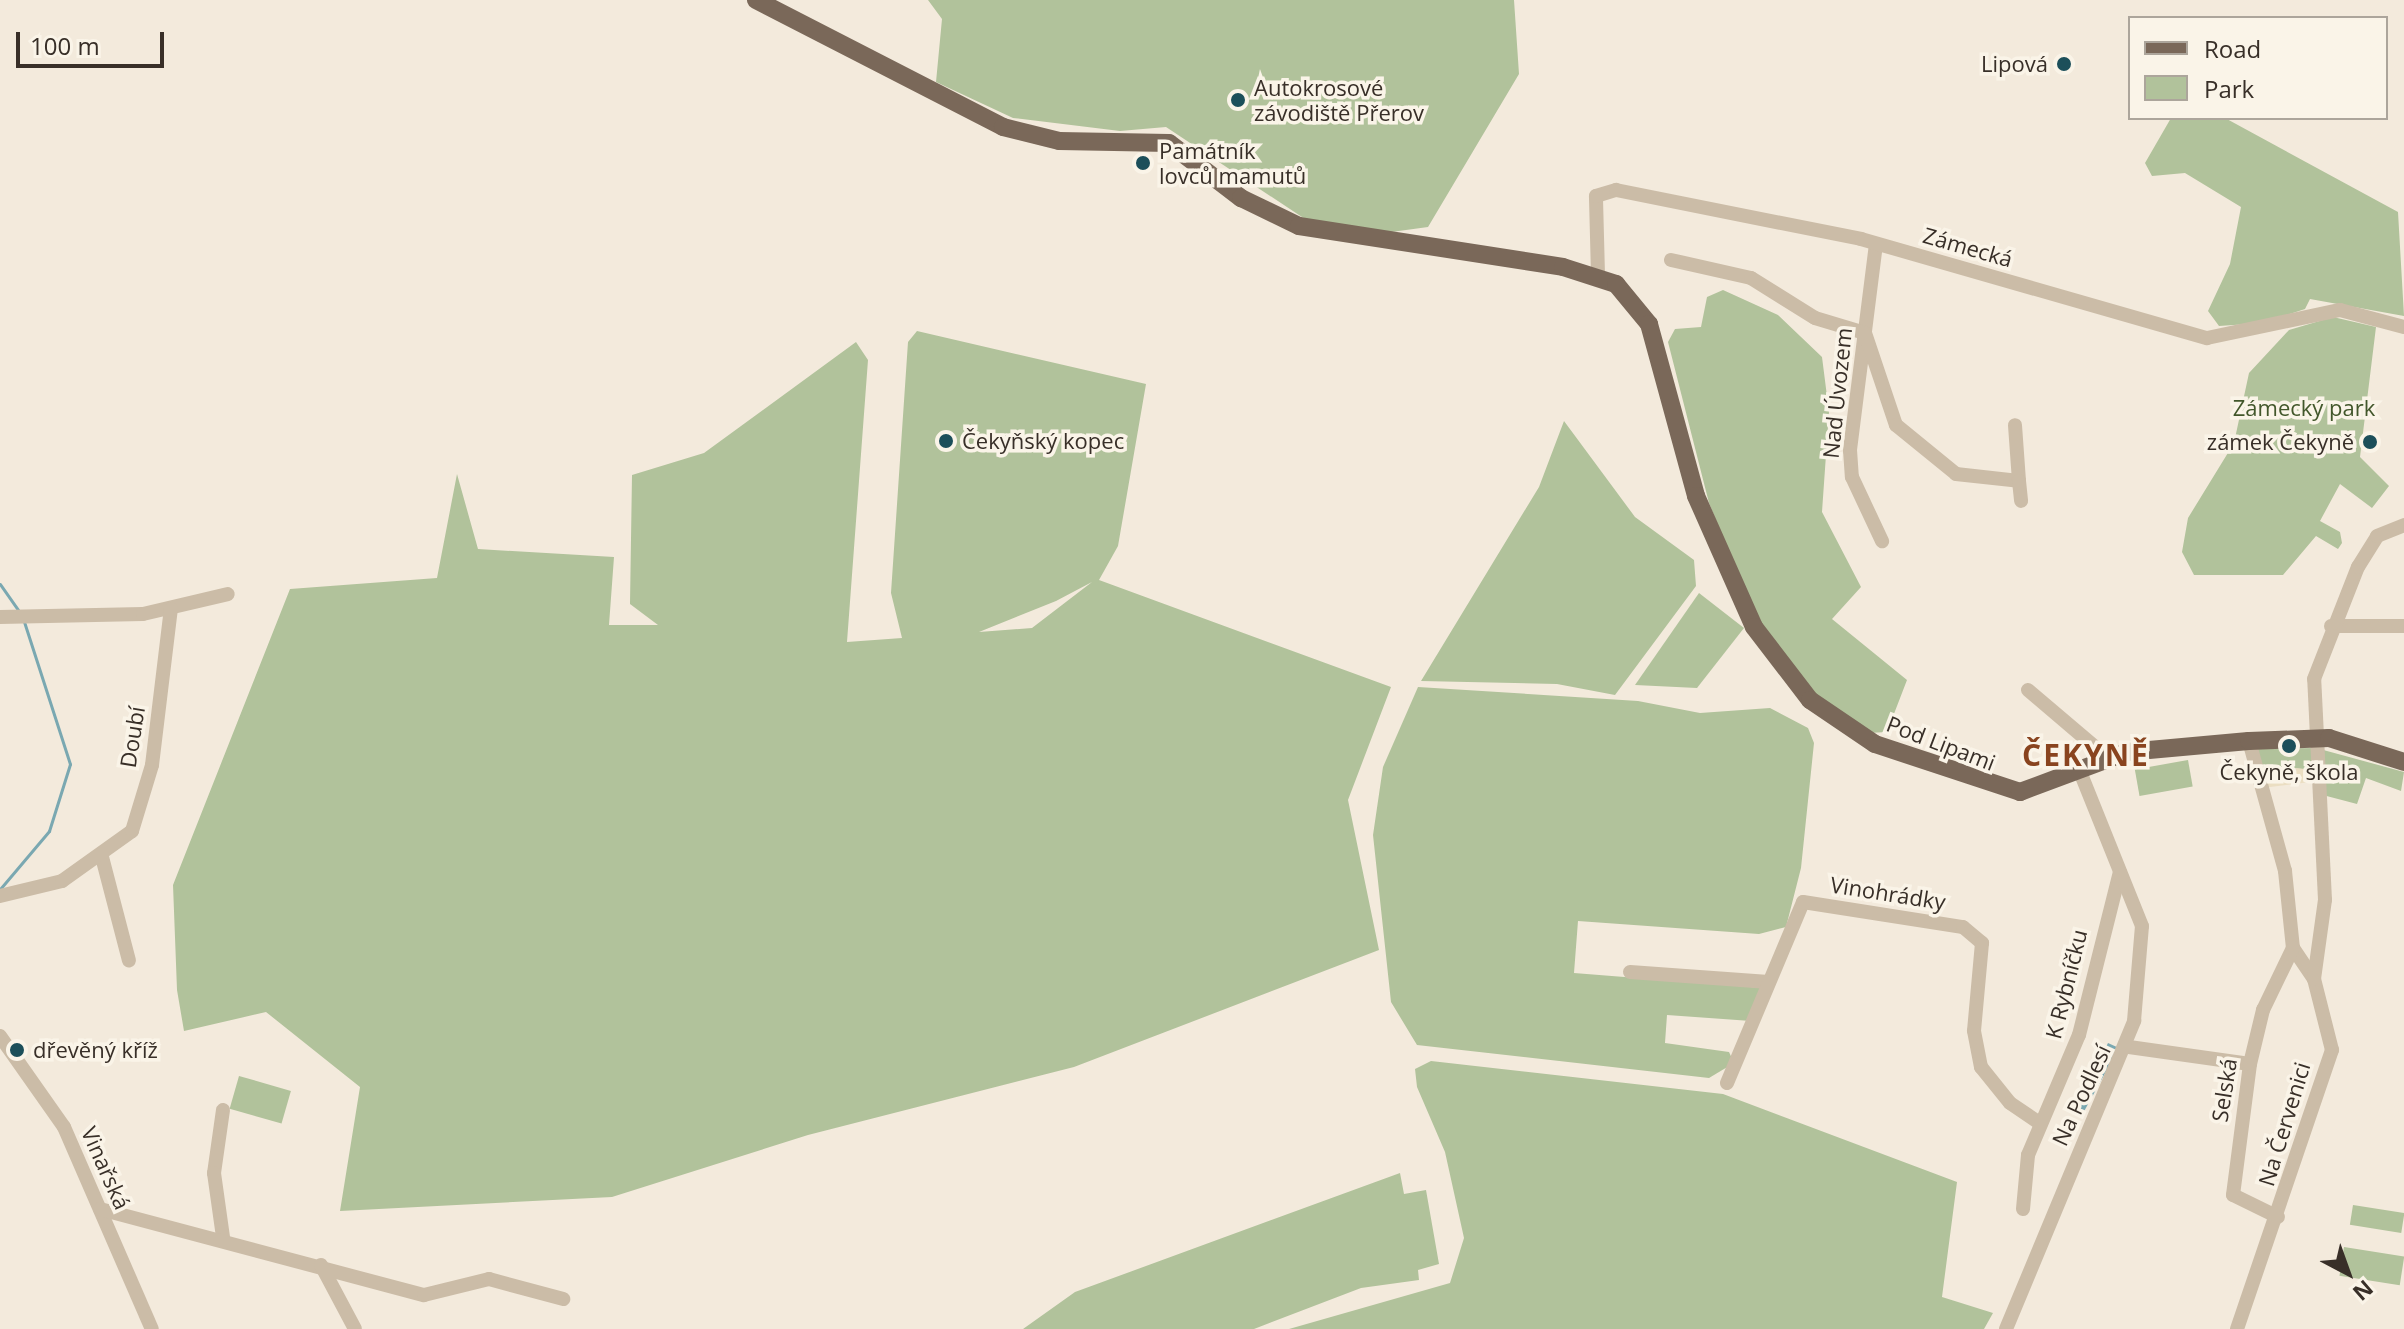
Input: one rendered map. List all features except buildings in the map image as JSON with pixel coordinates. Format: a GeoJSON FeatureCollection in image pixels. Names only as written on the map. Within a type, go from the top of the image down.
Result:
{"type":"FeatureCollection","features":[{"type":"Feature","properties":{"kind":"main road"},"geometry":{"type":"LineString","coordinates":[[756,0],[1003,127],[1059,141],[1169,143],[1241,198],[1299,226],[1598,275]]}},
{"type":"Feature","properties":{"kind":"main road","name":"Pod Lipami"},"geometry":{"type":"LineString","coordinates":[[1598,275],[1627,292],[1648,322],[1689,475],[1723,565],[1765,645],[1810,700],[1875,744],[1991,788],[2031,791],[2109,759],[2249,741],[2315,737],[2404,762]]}},
{"type":"Feature","properties":{"kind":"street","name":"Zámecká"},"geometry":{"type":"LineString","coordinates":[[1598,275],[1596,196],[1616,190],[1876,244],[2207,338],[2340,310],[2404,327]]}},
{"type":"Feature","properties":{"kind":"street","name":"Nad Úvozem"},"geometry":{"type":"LineString","coordinates":[[1876,244],[1850,450],[1852,477],[1882,541]]}},
{"type":"Feature","properties":{"kind":"street"},"geometry":{"type":"LineString","coordinates":[[1671,260],[1751,278],[1815,318],[1865,333],[1896,425],[1956,474],[2019,481]]}},
{"type":"Feature","properties":{"kind":"street"},"geometry":{"type":"LineString","coordinates":[[2015,425],[2021,501]]}},
{"type":"Feature","properties":{"kind":"street"},"geometry":{"type":"LineString","coordinates":[[2315,737],[2314,679],[2331,626],[2377,536],[2404,525]]}},
{"type":"Feature","properties":{"kind":"street"},"geometry":{"type":"LineString","coordinates":[[0,617],[171,609],[228,594]]}},
{"type":"Feature","properties":{"kind":"street","name":"Doubí"},"geometry":{"type":"LineString","coordinates":[[0,896],[47,887],[102,857],[132,831],[141,805],[171,609]]}},
{"type":"Feature","properties":{"kind":"street"},"geometry":{"type":"LineString","coordinates":[[2331,626],[2404,626]]}},
{"type":"Feature","properties":{"kind":"street"},"geometry":{"type":"LineString","coordinates":[[2028,690],[2109,759]]}},
{"type":"Feature","properties":{"kind":"street","name":"Na Červenici"},"geometry":{"type":"LineString","coordinates":[[2237,1329],[2278,1217],[2332,1050],[2314,979],[2325,900],[2315,737]]}},
{"type":"Feature","properties":{"kind":"street"},"geometry":{"type":"LineString","coordinates":[[2249,741],[2285,871],[2293,948],[2314,979]]}},
{"type":"Feature","properties":{"kind":"street"},"geometry":{"type":"LineString","coordinates":[[2080,772],[2120,872]]}},
{"type":"Feature","properties":{"kind":"street"},"geometry":{"type":"LineString","coordinates":[[102,857],[129,961]]}},
{"type":"Feature","properties":{"kind":"street","name":"Na Podlesí"},"geometry":{"type":"LineString","coordinates":[[2006,1329],[2129,1047],[2142,926],[2120,872]]}},
{"type":"Feature","properties":{"kind":"street","name":"K Rybníčku"},"geometry":{"type":"LineString","coordinates":[[2023,1209],[2028,1155],[2079,1035],[2120,872]]}},
{"type":"Feature","properties":{"kind":"street","name":"Vinohrádky"},"geometry":{"type":"LineString","coordinates":[[1727,1083],[1803,902],[1963,927],[1982,943],[1974,1031],[1981,1067],[2010,1103],[2041,1124]]}},
{"type":"Feature","properties":{"kind":"street","name":"Selská"},"geometry":{"type":"LineString","coordinates":[[2278,1217],[2233,1195],[2250,1064],[2263,1010],[2293,948]]}},
{"type":"Feature","properties":{"kind":"street"},"geometry":{"type":"LineString","coordinates":[[1630,972],[1769,982]]}},
{"type":"Feature","properties":{"kind":"street","name":"Vinařská"},"geometry":{"type":"LineString","coordinates":[[3,1045],[58,1117],[152,1329]]}},
{"type":"Feature","properties":{"kind":"street"},"geometry":{"type":"LineString","coordinates":[[2129,1047],[2250,1064]]}},
{"type":"Feature","properties":{"kind":"street"},"geometry":{"type":"LineString","coordinates":[[223,1110],[214,1173],[223,1237]]}},
{"type":"Feature","properties":{"kind":"street"},"geometry":{"type":"LineString","coordinates":[[100,1209],[223,1237],[424,1295],[489,1279],[563,1299]]}},
{"type":"Feature","properties":{"kind":"street"},"geometry":{"type":"LineString","coordinates":[[321,1265],[355,1329]]}},
{"type":"Feature","properties":{"kind":"green space","name":"Autokrosové závodiště Přerov"},"geometry":{"type":"Polygon","coordinates":[[[928,0],[1514,0],[1519,74],[1428,227],[1384,233],[1305,219],[1166,127],[1120,131],[1013,118],[936,82],[942,19],[928,0]]]}},
{"type":"Feature","properties":{"kind":"green space"},"geometry":{"type":"Polygon","coordinates":[[[2170,120],[2229,120],[2398,212],[2404,316],[2310,299],[2305,309],[2263,323],[2219,326],[2208,311],[2230,264],[2241,207],[2185,173],[2152,176],[2145,163],[2170,120]]]}},
{"type":"Feature","properties":{"kind":"green space"},"geometry":{"type":"Polygon","coordinates":[[[1723,290],[1778,315],[1822,357],[1829,412],[1822,512],[1861,587],[1832,619],[1907,680],[1887,732],[1868,733],[1811,691],[1756,618],[1709,503],[1668,342],[1675,329],[1701,327],[1707,297],[1723,290]]]}},
{"type":"Feature","properties":{"kind":"green space","name":"Zámecký park"},"geometry":{"type":"Polygon","coordinates":[[[2333,317],[2376,327],[2360,457],[2389,486],[2372,508],[2340,484],[2320,521],[2340,532],[2342,543],[2338,549],[2316,536],[2283,575],[2194,575],[2182,552],[2188,518],[2234,443],[2249,373],[2289,330],[2333,317]]]}},
{"type":"Feature","properties":{"kind":"green space"},"geometry":{"type":"Polygon","coordinates":[[[917,331],[1146,384],[1118,546],[1099,580],[1391,687],[1348,800],[1379,950],[1074,1067],[808,1135],[612,1197],[340,1211],[360,1087],[266,1012],[184,1031],[177,990],[173,885],[290,589],[437,578],[457,474],[478,549],[614,557],[609,625],[658,625],[630,604],[632,475],[704,453],[856,342],[868,360],[847,642],[902,638],[891,593],[908,342],[917,331]],[[1092,582],[1056,601],[979,632],[1032,628],[1092,582]]]}},
{"type":"Feature","properties":{"kind":"green space"},"geometry":{"type":"Polygon","coordinates":[[[1564,421],[1635,517],[1694,560],[1696,586],[1615,695],[1557,684],[1421,681],[1539,487],[1564,421]]]}},
{"type":"Feature","properties":{"kind":"green space"},"geometry":{"type":"Polygon","coordinates":[[[1699,593],[1744,628],[1697,688],[1635,685],[1699,593]]]}},
{"type":"Feature","properties":{"kind":"green space"},"geometry":{"type":"Polygon","coordinates":[[[1418,687],[1638,701],[1700,713],[1770,708],[1808,728],[1814,743],[1801,868],[1786,927],[1759,934],[1578,921],[1574,973],[1763,988],[1751,1021],[1667,1015],[1665,1043],[1729,1052],[1734,1063],[1709,1078],[1417,1045],[1391,1002],[1373,835],[1383,767],[1418,687]]]}},
{"type":"Feature","properties":{"kind":"green space"},"geometry":{"type":"Polygon","coordinates":[[[2314,748],[2315,770],[2280,767],[2279,778],[2263,778],[2257,749],[2314,748]]]}},
{"type":"Feature","properties":{"kind":"green space"},"geometry":{"type":"Polygon","coordinates":[[[2316,748],[2404,772],[2401,791],[2366,778],[2357,804],[2319,794],[2316,748]]]}},
{"type":"Feature","properties":{"kind":"green space"},"geometry":{"type":"Polygon","coordinates":[[[2188,760],[2193,787],[2140,796],[2135,769],[2188,760]]]}},
{"type":"Feature","properties":{"kind":"green space"},"geometry":{"type":"Polygon","coordinates":[[[1431,1061],[1723,1094],[1957,1182],[1942,1297],[1993,1313],[1984,1329],[1289,1329],[1450,1283],[1464,1238],[1445,1152],[1417,1087],[1415,1069],[1431,1061]]]}},
{"type":"Feature","properties":{"kind":"green space"},"geometry":{"type":"Polygon","coordinates":[[[239,1076],[291,1091],[282,1124],[230,1109],[239,1076]]]}},
{"type":"Feature","properties":{"kind":"green space"},"geometry":{"type":"Polygon","coordinates":[[[1400,1173],[1404,1194],[1426,1190],[1439,1264],[1418,1270],[1419,1280],[1361,1288],[1254,1329],[1023,1329],[1075,1292],[1400,1173]]]}},
{"type":"Feature","properties":{"kind":"green space"},"geometry":{"type":"Polygon","coordinates":[[[2353,1205],[2404,1213],[2401,1233],[2350,1225],[2353,1205]]]}},
{"type":"Feature","properties":{"kind":"green space"},"geometry":{"type":"Polygon","coordinates":[[[2344,1247],[2404,1257],[2400,1285],[2339,1276],[2344,1247]]]}},
{"type":"Feature","properties":{"kind":"shaded area"},"geometry":{"type":"Polygon","coordinates":[[[2293,768],[2317,770],[2318,781],[2262,788],[2259,778],[2292,778],[2293,768]]]}},
{"type":"Feature","properties":{"kind":"water"},"geometry":{"type":"Polygon","coordinates":[[[2108,1043],[2119,1048],[2082,1115],[2074,1111],[2108,1043]]]}},
{"type":"Feature","properties":{"kind":"waterway"},"geometry":{"type":"LineString","coordinates":[[0,584],[19,611]]}},
{"type":"Feature","properties":{"kind":"waterway"},"geometry":{"type":"LineString","coordinates":[[0,889],[49,831],[70,764],[24,622]]}},
{"type":"Feature","properties":{"kind":"place","name":"Lipová"},"geometry":{"type":"Point","coordinates":[2064,64]}},
{"type":"Feature","properties":{"kind":"place","name":"Autokrosové závodiště Přerov"},"geometry":{"type":"Point","coordinates":[1238,100]}},
{"type":"Feature","properties":{"kind":"place","name":"Památník lovců mamutů"},"geometry":{"type":"Point","coordinates":[1143,163]}},
{"type":"Feature","properties":{"kind":"place","name":"Čekyňský kopec"},"geometry":{"type":"Point","coordinates":[946,441]}},
{"type":"Feature","properties":{"kind":"place","name":"zámek Čekyně"},"geometry":{"type":"Point","coordinates":[2370,442]}},
{"type":"Feature","properties":{"kind":"place","name":"Čekyně, škola"},"geometry":{"type":"Point","coordinates":[2289,746]}},
{"type":"Feature","properties":{"kind":"place","name":"dřevěný kříž"},"geometry":{"type":"Point","coordinates":[17,1050]}},
{"type":"Feature","properties":{"kind":"district","name":"ČEKYNĚ"},"geometry":{"type":"Point","coordinates":[2086,755]}}]}
